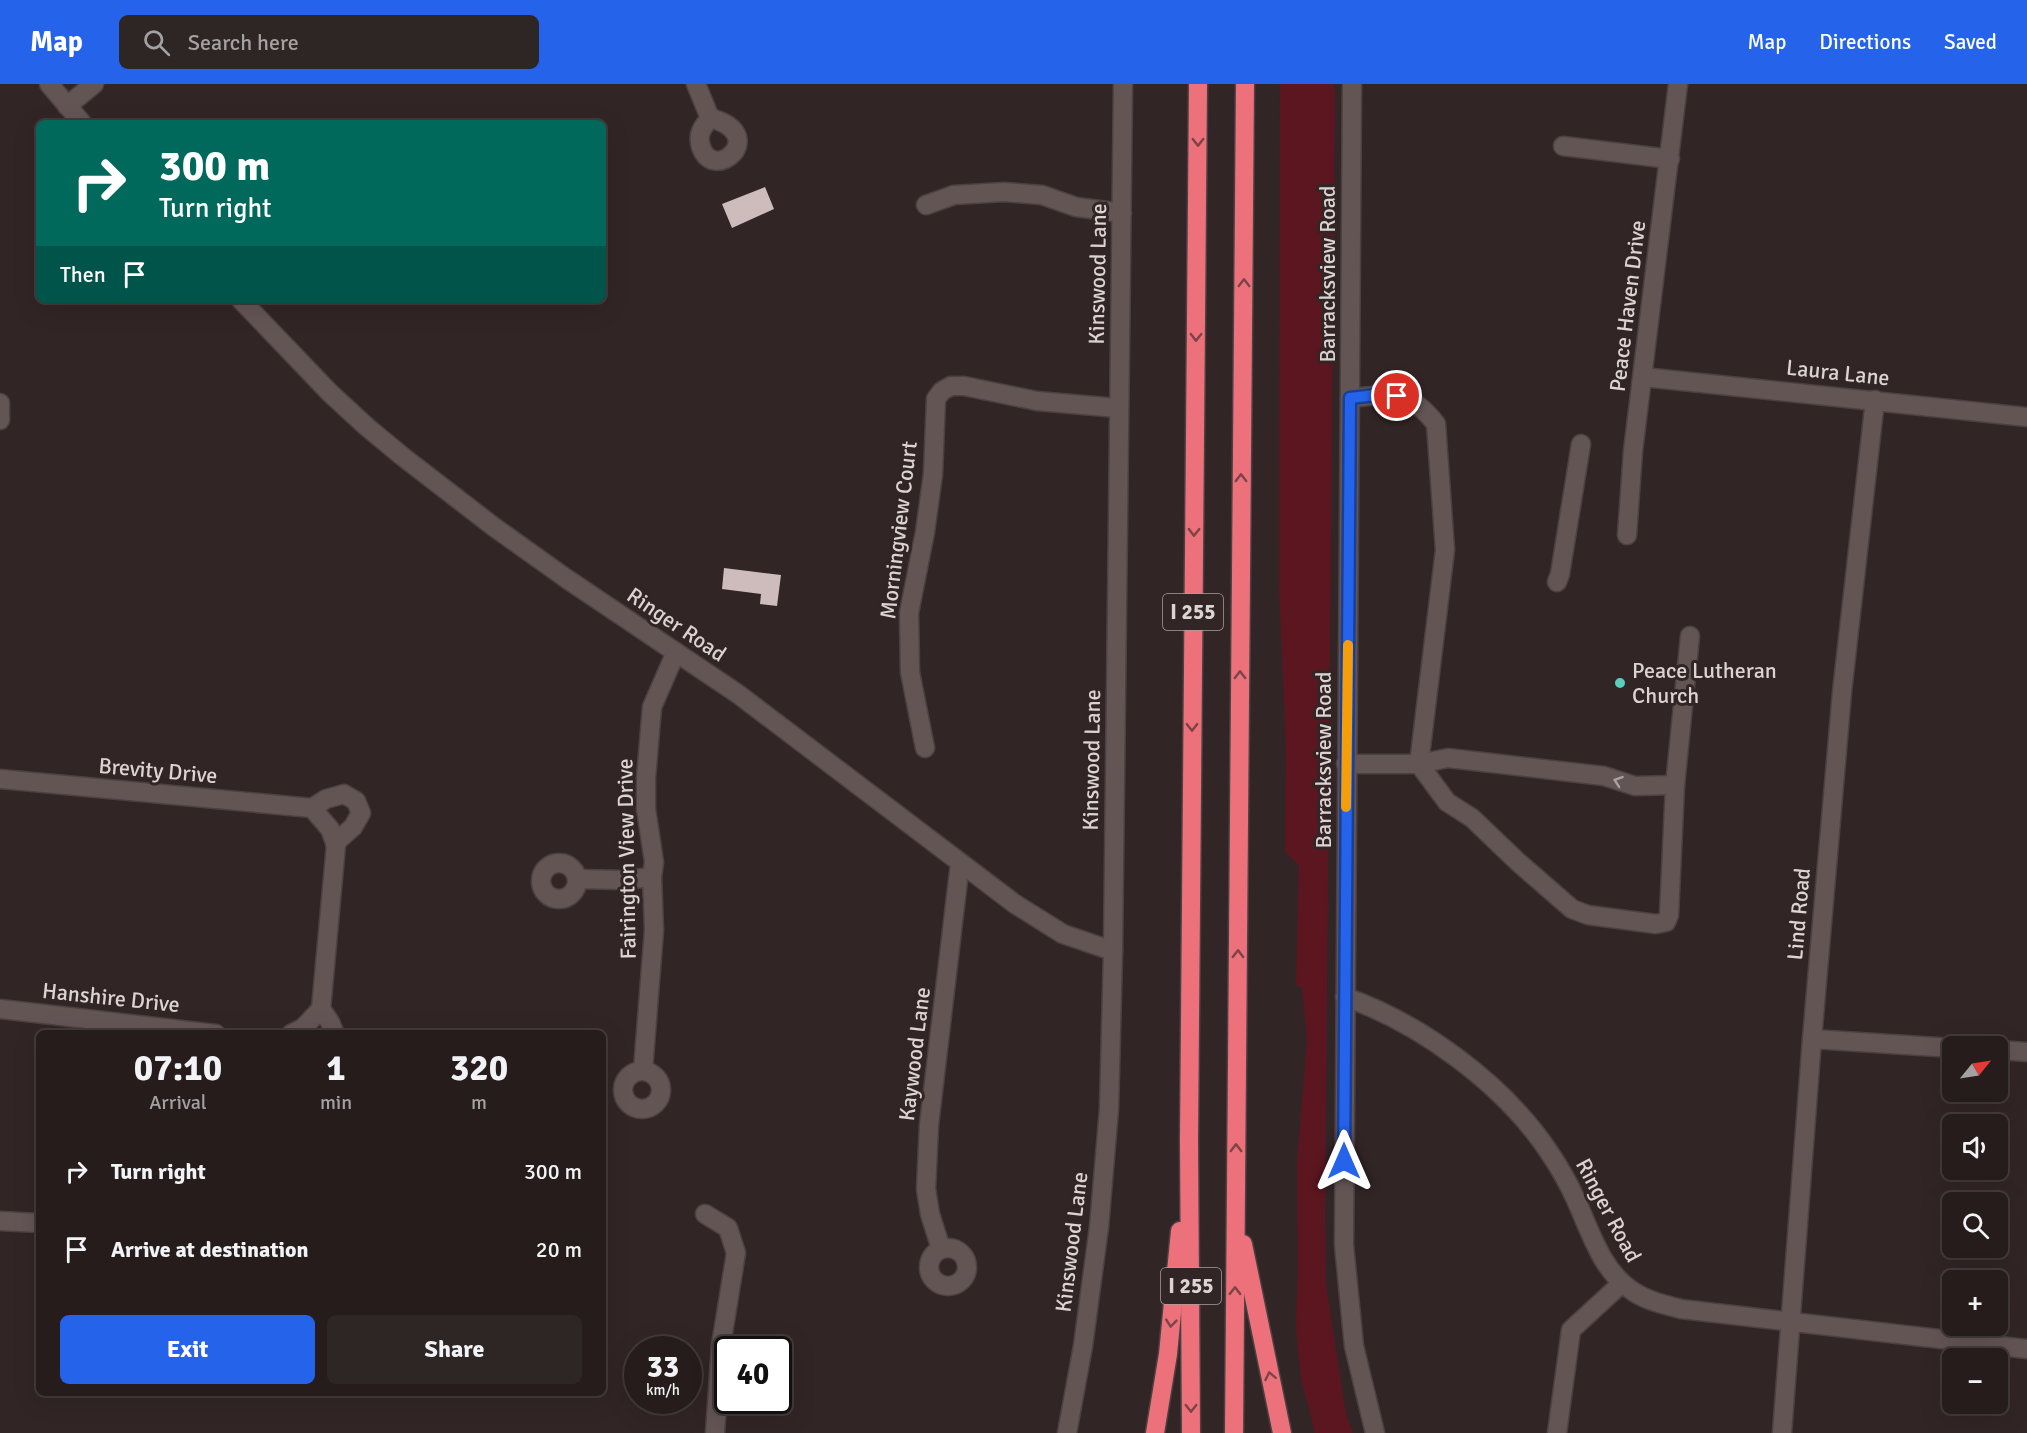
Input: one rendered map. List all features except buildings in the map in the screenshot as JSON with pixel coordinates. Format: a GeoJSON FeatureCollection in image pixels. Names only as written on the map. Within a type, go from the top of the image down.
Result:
{"type":"FeatureCollection","features":[{"type":"Feature","properties":{"kind":"highway","name":"I 255"},"geometry":{"type":"LineString","coordinates":[[1191,1433],[1189,1140],[1198,84]]}},
{"type":"Feature","properties":{"kind":"highway","name":"I 255"},"geometry":{"type":"LineString","coordinates":[[1234,1433],[1245,84]]}},
{"type":"Feature","properties":{"kind":"highway"},"geometry":{"type":"LineString","coordinates":[[1155,1433],[1168,1354],[1189,1140]]}},
{"type":"Feature","properties":{"kind":"highway"},"geometry":{"type":"LineString","coordinates":[[1236,1207],[1282,1433]]}},
{"type":"Feature","properties":{"kind":"street"},"geometry":{"type":"LineString","coordinates":[[67,106],[94,84]]}},
{"type":"Feature","properties":{"kind":"street"},"geometry":{"type":"LineString","coordinates":[[696,84],[710,118]]}},
{"type":"Feature","properties":{"kind":"street","name":"Kinswood Lane"},"geometry":{"type":"LineString","coordinates":[[1067,1433],[1083,1346],[1099,1227],[1109,1109],[1113,951],[1123,84]]}},
{"type":"Feature","properties":{"kind":"street","name":"Barracksview Road"},"geometry":{"type":"LineString","coordinates":[[1352,84],[1346,764],[1345,1257],[1354,1346],[1375,1433]]}},
{"type":"Feature","properties":{"kind":"street","name":"Peace Haven Drive"},"geometry":{"type":"LineString","coordinates":[[1627,535],[1633,451],[1678,84]]}},
{"type":"Feature","properties":{"kind":"street"},"geometry":{"type":"LineString","coordinates":[[52,85],[79,120]]}},
{"type":"Feature","properties":{"kind":"street"},"geometry":{"type":"LineString","coordinates":[[1563,146],[1670,159]]}},
{"type":"Feature","properties":{"kind":"street"},"geometry":{"type":"LineString","coordinates":[[926,205],[954,195],[1004,192],[1042,195],[1076,207],[1122,213]]}},
{"type":"Feature","properties":{"kind":"street","name":"Ringer Road"},"geometry":{"type":"LineString","coordinates":[[243,303],[330,393],[367,427],[494,527],[738,694],[1015,904],[1063,934],[1113,951]]}},
{"type":"Feature","properties":{"kind":"street","name":"Laura Lane"},"geometry":{"type":"LineString","coordinates":[[1643,377],[2027,417]]}},
{"type":"Feature","properties":{"kind":"street","name":"Morningview Court"},"geometry":{"type":"LineString","coordinates":[[925,748],[910,672],[909,614],[925,532],[933,474],[936,399],[942,391],[951,386],[964,386],[1037,401],[1118,408]]}},
{"type":"Feature","properties":{"kind":"street"},"geometry":{"type":"LineString","coordinates":[[1350,398],[1384,394],[1409,398],[1423,408],[1436,424],[1445,550],[1419,764],[1447,802],[1472,818],[1572,909],[1588,915],[1656,924],[1666,922],[1669,915],[1675,827],[1675,785],[1690,636]]}},
{"type":"Feature","properties":{"kind":"street","name":"Lind Road"},"geometry":{"type":"LineString","coordinates":[[1782,1433],[1812,1039],[1842,692],[1875,400]]}},
{"type":"Feature","properties":{"kind":"street"},"geometry":{"type":"LineString","coordinates":[[0,403],[0,420]]}},
{"type":"Feature","properties":{"kind":"street"},"geometry":{"type":"LineString","coordinates":[[1557,582],[1581,444]]}},
{"type":"Feature","properties":{"kind":"street","name":"Fairington View Drive"},"geometry":{"type":"LineString","coordinates":[[643,1071],[654,930],[652,877],[654,862],[646,809],[652,707],[676,652]]}},
{"type":"Feature","properties":{"kind":"street"},"geometry":{"type":"LineString","coordinates":[[1346,764],[1419,764],[1448,758],[1604,776],[1635,786],[1675,785]]}},
{"type":"Feature","properties":{"kind":"street","name":"Brevity Drive"},"geometry":{"type":"LineString","coordinates":[[0,779],[312,808]]}},
{"type":"Feature","properties":{"kind":"street"},"geometry":{"type":"LineString","coordinates":[[333,1030],[321,1010],[335,843],[330,829],[312,808],[326,799],[344,794],[356,801],[361,813],[353,827],[335,843]]}},
{"type":"Feature","properties":{"kind":"street","name":"Kaywood Lane"},"geometry":{"type":"LineString","coordinates":[[941,1249],[930,1214],[926,1189],[928,1135],[960,863]]}},
{"type":"Feature","properties":{"kind":"street"},"geometry":{"type":"LineString","coordinates":[[577,879],[611,880],[652,877]]}},
{"type":"Feature","properties":{"kind":"street","name":"Ringer Road"},"geometry":{"type":"LineString","coordinates":[[1345,997],[1399,1019],[1460,1060],[1523,1119],[1546,1146],[1561,1170],[1605,1262],[1622,1283],[1646,1299],[1681,1309],[2027,1349]]}},
{"type":"Feature","properties":{"kind":"street","name":"Hanshire Drive"},"geometry":{"type":"LineString","coordinates":[[0,1009],[181,1030]]}},
{"type":"Feature","properties":{"kind":"street"},"geometry":{"type":"LineString","coordinates":[[298,1030],[321,1010]]}},
{"type":"Feature","properties":{"kind":"street"},"geometry":{"type":"LineString","coordinates":[[1812,1039],[1942,1046]]}},
{"type":"Feature","properties":{"kind":"street"},"geometry":{"type":"LineString","coordinates":[[2008,1051],[2027,1052]]}},
{"type":"Feature","properties":{"kind":"street"},"geometry":{"type":"LineString","coordinates":[[705,1214],[728,1227],[736,1253],[721,1345],[715,1433]]}},
{"type":"Feature","properties":{"kind":"street"},"geometry":{"type":"LineString","coordinates":[[0,1221],[36,1223]]}},
{"type":"Feature","properties":{"kind":"street"},"geometry":{"type":"LineString","coordinates":[[1557,1433],[1571,1330],[1622,1283]]}},
{"type":"Feature","properties":{"kind":"shaded area"},"geometry":{"type":"Polygon","coordinates":[[[1280,84],[1335,84],[1325,1218],[1326,1285],[1346,1414],[1353,1433],[1315,1433],[1301,1379],[1296,1328],[1297,1163],[1307,1041],[1302,987],[1296,985],[1299,865],[1285,852],[1286,748],[1279,587],[1280,84]]]}},
{"type":"Feature","properties":{"kind":"slow traffic"},"geometry":{"type":"LineString","coordinates":[[1346,807],[1348,645]]}},
{"type":"Feature","properties":{"kind":"place","name":"Peace Lutheran Church"},"geometry":{"type":"Point","coordinates":[1620,683]}},
{"type":"Feature","properties":{"kind":"route"},"geometry":{"type":"LineString","coordinates":[[1344,1161],[1350,398],[1384,394],[1397,396]]}}]}
